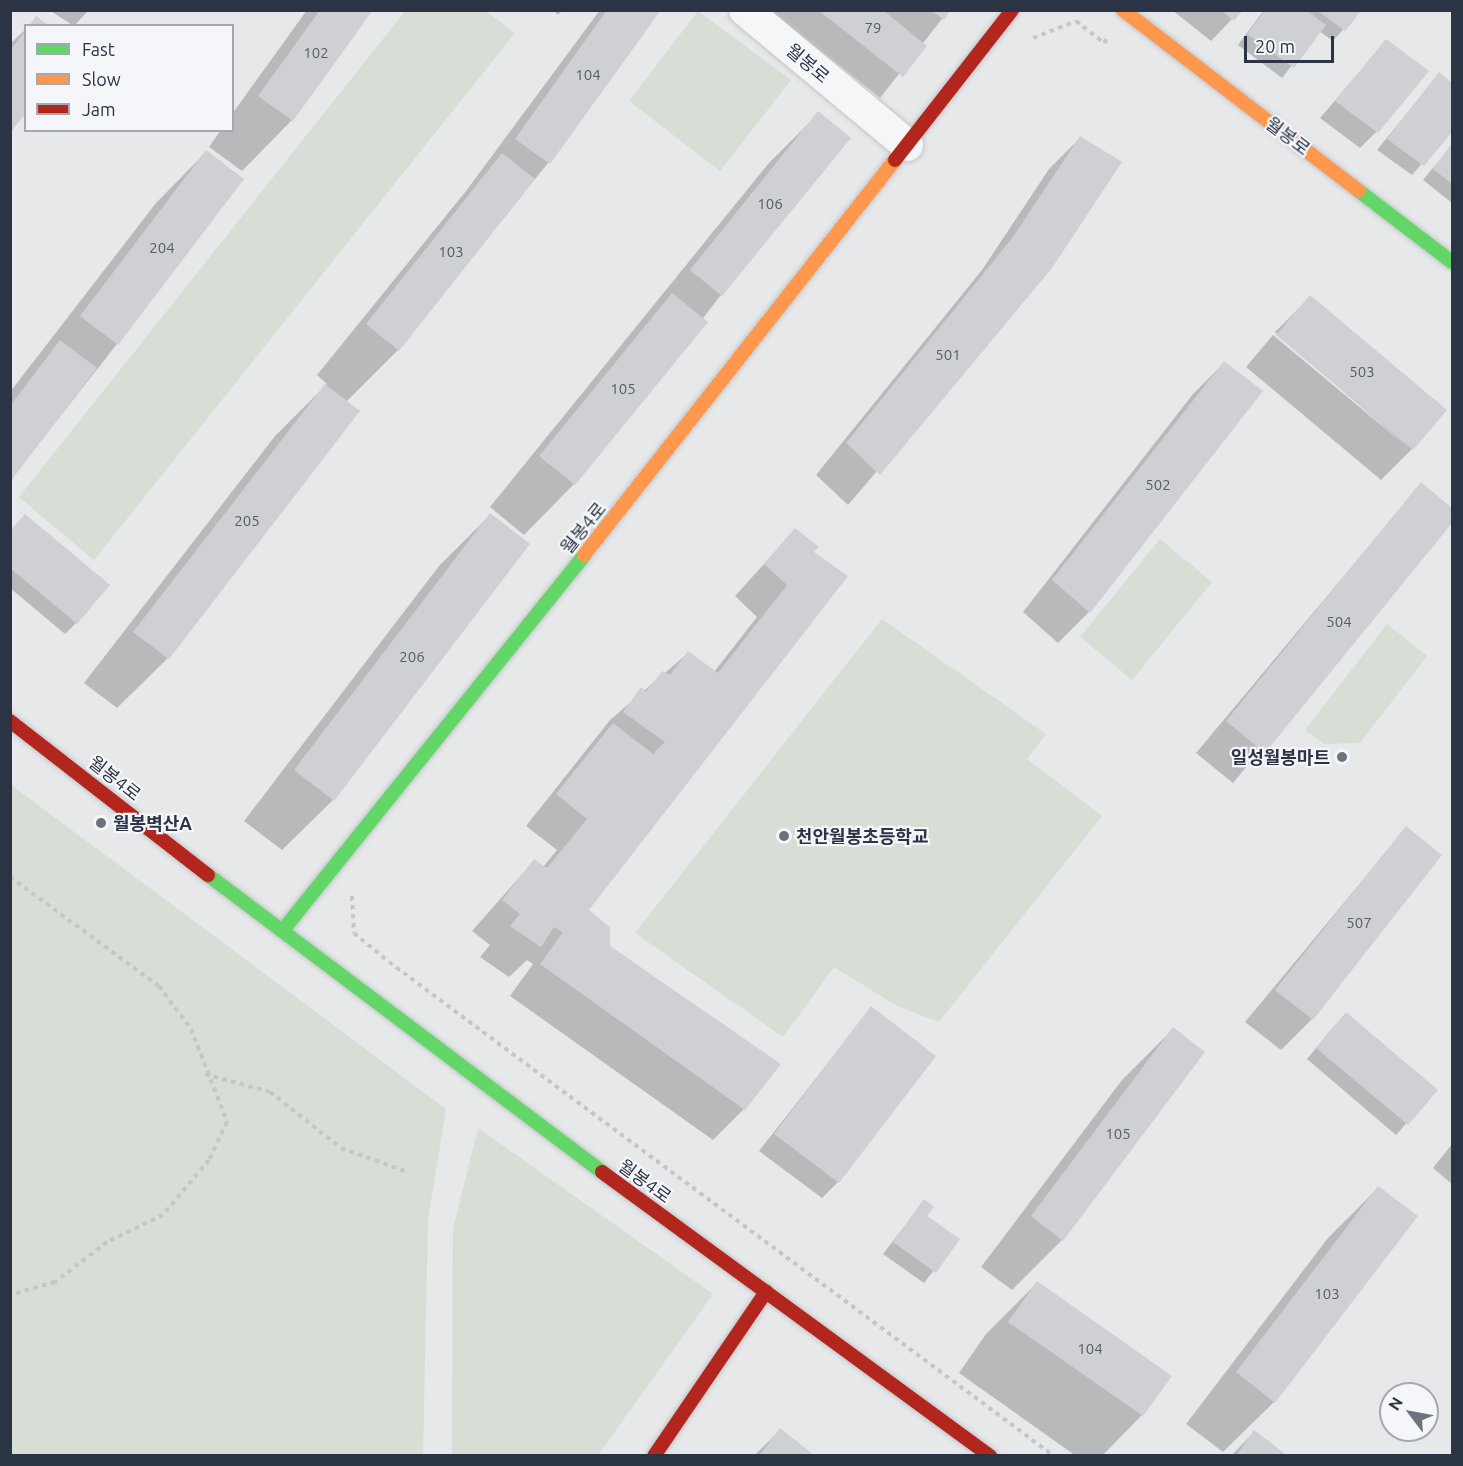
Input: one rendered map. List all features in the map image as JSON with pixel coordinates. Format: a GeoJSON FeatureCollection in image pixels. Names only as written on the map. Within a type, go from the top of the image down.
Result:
{"type":"FeatureCollection","features":[{"type":"Feature","properties":{"kind":"street","name":"월봉로"},"geometry":{"type":"LineString","coordinates":[[745,10],[907,145]]}},
{"type":"Feature","properties":{"kind":"street"},"geometry":{"type":"LineString","coordinates":[[907,145],[1012,10]]}},
{"type":"Feature","properties":{"kind":"street","name":"월봉로"},"geometry":{"type":"LineString","coordinates":[[1126,13],[1452,262]]}},
{"type":"Feature","properties":{"kind":"street","name":"월봉4로"},"geometry":{"type":"LineString","coordinates":[[282,930],[907,145]]}},
{"type":"Feature","properties":{"kind":"street","name":"월봉4로"},"geometry":{"type":"LineString","coordinates":[[10,721],[412,1033],[990,1455]]}},
{"type":"Feature","properties":{"kind":"street"},"geometry":{"type":"LineString","coordinates":[[654,1455],[766,1292]]}},
{"type":"Feature","properties":{"kind":"path"},"geometry":{"type":"LineString","coordinates":[[1026,47],[1033,38],[1076,21],[1104,42],[1126,13]]}},
{"type":"Feature","properties":{"kind":"path"},"geometry":{"type":"LineString","coordinates":[[10,877],[159,986],[191,1029],[204,1073],[224,1107],[227,1128],[172,1207],[107,1242],[55,1282],[10,1295]]}},
{"type":"Feature","properties":{"kind":"path"},"geometry":{"type":"LineString","coordinates":[[356,886],[354,933],[389,962],[1054,1455]]}},
{"type":"Feature","properties":{"kind":"path"},"geometry":{"type":"LineString","coordinates":[[204,1073],[270,1092],[341,1148],[405,1171]]}},
{"type":"Feature","properties":{"kind":"shaded area"},"geometry":{"type":"Polygon","coordinates":[[[406,10],[486,11],[515,33],[94,560],[19,497],[406,10]]]}},
{"type":"Feature","properties":{"kind":"shaded area"},"geometry":{"type":"Polygon","coordinates":[[[698,11],[791,80],[720,171],[629,101],[698,11]]]}},
{"type":"Feature","properties":{"kind":"shaded area"},"geometry":{"type":"Polygon","coordinates":[[[1160,539],[1212,582],[1132,680],[1080,637],[1160,539]]]}},
{"type":"Feature","properties":{"kind":"shaded area"},"geometry":{"type":"Polygon","coordinates":[[[882,619],[1046,734],[1027,759],[1102,816],[939,1022],[897,1006],[834,967],[783,1037],[635,933],[882,619]]]}},
{"type":"Feature","properties":{"kind":"shaded area"},"geometry":{"type":"Polygon","coordinates":[[[1387,624],[1427,656],[1360,743],[1324,744],[1305,730],[1387,624]]]}},
{"type":"Feature","properties":{"kind":"shaded area"},"geometry":{"type":"Polygon","coordinates":[[[10,784],[446,1109],[428,1219],[423,1455],[11,1455],[10,784]]]}},
{"type":"Feature","properties":{"kind":"shaded area"},"geometry":{"type":"Polygon","coordinates":[[[478,1128],[713,1294],[598,1455],[452,1455],[453,1229],[478,1128]]]}},
{"type":"Feature","properties":{"kind":"building"},"geometry":{"type":"Polygon","coordinates":[[[320,10],[373,10],[293,121],[258,96],[320,10]]]}},
{"type":"Feature","properties":{"kind":"building"},"geometry":{"type":"Polygon","coordinates":[[[607,10],[661,10],[550,164],[515,139],[607,10]]]}},
{"type":"Feature","properties":{"kind":"building"},"geometry":{"type":"Polygon","coordinates":[[[818,10],[883,10],[927,46],[903,77],[818,10]]]}},
{"type":"Feature","properties":{"kind":"building"},"geometry":{"type":"Polygon","coordinates":[[[931,10],[951,10],[944,20],[931,10]]]}},
{"type":"Feature","properties":{"kind":"building"},"geometry":{"type":"Polygon","coordinates":[[[1221,10],[1243,10],[1234,21],[1221,10]]]}},
{"type":"Feature","properties":{"kind":"building"},"geometry":{"type":"Polygon","coordinates":[[[1265,10],[1306,10],[1326,25],[1294,68],[1247,34],[1265,10]]]}},
{"type":"Feature","properties":{"kind":"building"},"geometry":{"type":"Polygon","coordinates":[[[1317,10],[1362,10],[1345,31],[1317,10]]]}},
{"type":"Feature","properties":{"kind":"building"},"geometry":{"type":"Polygon","coordinates":[[[36,16],[46,24],[30,24],[36,16]]]}},
{"type":"Feature","properties":{"kind":"building"},"geometry":{"type":"Polygon","coordinates":[[[24,32],[24,116],[10,133],[10,50],[24,32]]]}},
{"type":"Feature","properties":{"kind":"building"},"geometry":{"type":"Polygon","coordinates":[[[1386,39],[1429,71],[1378,133],[1335,101],[1386,39]]]}},
{"type":"Feature","properties":{"kind":"building"},"geometry":{"type":"Polygon","coordinates":[[[1439,72],[1452,83],[1452,132],[1424,166],[1387,139],[1439,72]]]}},
{"type":"Feature","properties":{"kind":"building"},"geometry":{"type":"Polygon","coordinates":[[[818,111],[851,138],[722,296],[690,270],[818,111]]]}},
{"type":"Feature","properties":{"kind":"building"},"geometry":{"type":"Polygon","coordinates":[[[1080,136],[1122,162],[1052,268],[880,475],[846,443],[1013,237],[1080,136]]]}},
{"type":"Feature","properties":{"kind":"building"},"geometry":{"type":"Polygon","coordinates":[[[1452,143],[1452,184],[1433,169],[1452,143]]]}},
{"type":"Feature","properties":{"kind":"building"},"geometry":{"type":"Polygon","coordinates":[[[206,150],[244,179],[118,345],[80,316],[206,150]]]}},
{"type":"Feature","properties":{"kind":"building"},"geometry":{"type":"Polygon","coordinates":[[[502,153],[535,179],[399,351],[366,324],[502,153]]]}},
{"type":"Feature","properties":{"kind":"building"},"geometry":{"type":"Polygon","coordinates":[[[672,293],[708,322],[575,485],[539,456],[672,293]]]}},
{"type":"Feature","properties":{"kind":"building"},"geometry":{"type":"Polygon","coordinates":[[[1310,295],[1447,410],[1413,450],[1276,335],[1310,295]]]}},
{"type":"Feature","properties":{"kind":"building"},"geometry":{"type":"Polygon","coordinates":[[[60,340],[97,368],[10,482],[10,406],[60,340]]]}},
{"type":"Feature","properties":{"kind":"building"},"geometry":{"type":"Polygon","coordinates":[[[1224,361],[1263,391],[1090,613],[1052,580],[1224,361]]]}},
{"type":"Feature","properties":{"kind":"building"},"geometry":{"type":"Polygon","coordinates":[[[325,384],[360,411],[169,659],[133,632],[325,384]]]}},
{"type":"Feature","properties":{"kind":"building"},"geometry":{"type":"Polygon","coordinates":[[[1421,482],[1452,508],[1452,523],[1265,753],[1226,721],[1421,482]]]}},
{"type":"Feature","properties":{"kind":"building"},"geometry":{"type":"Polygon","coordinates":[[[490,513],[530,544],[334,801],[294,770],[490,513]]]}},
{"type":"Feature","properties":{"kind":"building"},"geometry":{"type":"Polygon","coordinates":[[[25,514],[110,585],[77,624],[10,568],[10,531],[25,514]]]}},
{"type":"Feature","properties":{"kind":"building"},"geometry":{"type":"Polygon","coordinates":[[[795,528],[819,547],[814,552],[848,576],[589,910],[610,927],[610,946],[781,1064],[745,1110],[540,964],[563,932],[554,927],[541,947],[510,926],[520,914],[502,900],[534,859],[547,868],[587,819],[556,794],[613,723],[653,754],[665,742],[623,712],[641,687],[646,692],[662,671],[670,675],[688,651],[718,673],[787,585],[764,564],[795,528]]]}},
{"type":"Feature","properties":{"kind":"building"},"geometry":{"type":"Polygon","coordinates":[[[1406,826],[1442,855],[1313,1020],[1275,990],[1406,826]]]}},
{"type":"Feature","properties":{"kind":"building"},"geometry":{"type":"Polygon","coordinates":[[[871,1006],[936,1056],[839,1183],[774,1134],[871,1006]]]}},
{"type":"Feature","properties":{"kind":"building"},"geometry":{"type":"Polygon","coordinates":[[[1346,1012],[1438,1090],[1408,1125],[1316,1048],[1346,1012]]]}},
{"type":"Feature","properties":{"kind":"building"},"geometry":{"type":"Polygon","coordinates":[[[1173,1027],[1205,1052],[1063,1241],[1031,1216],[1173,1027]]]}},
{"type":"Feature","properties":{"kind":"building"},"geometry":{"type":"Polygon","coordinates":[[[1378,1186],[1418,1216],[1275,1403],[1236,1372],[1378,1186]]]}},
{"type":"Feature","properties":{"kind":"building"},"geometry":{"type":"Polygon","coordinates":[[[924,1199],[934,1207],[927,1216],[960,1239],[936,1273],[893,1242],[924,1199]]]}},
{"type":"Feature","properties":{"kind":"building"},"geometry":{"type":"Polygon","coordinates":[[[1037,1281],[1172,1376],[1143,1416],[1008,1322],[1037,1281]]]}},
{"type":"Feature","properties":{"kind":"building"},"geometry":{"type":"Polygon","coordinates":[[[780,1428],[815,1456],[759,1456],[780,1428]]]}},
{"type":"Feature","properties":{"kind":"building"},"geometry":{"type":"Polygon","coordinates":[[[1254,1430],[1288,1456],[1236,1456],[1254,1430]]]}},
{"type":"Feature","properties":{"kind":"traffic: fast"},"geometry":{"type":"LineString","coordinates":[[1359,191],[1452,262]]}},
{"type":"Feature","properties":{"kind":"traffic: fast"},"geometry":{"type":"LineString","coordinates":[[283,930],[584,555]]}},
{"type":"Feature","properties":{"kind":"traffic: fast"},"geometry":{"type":"LineString","coordinates":[[208,875],[602,1172]]}},
{"type":"Feature","properties":{"kind":"traffic: slow"},"geometry":{"type":"LineString","coordinates":[[1123,10],[1359,191]]}},
{"type":"Feature","properties":{"kind":"traffic: slow"},"geometry":{"type":"LineString","coordinates":[[584,555],[895,160]]}},
{"type":"Feature","properties":{"kind":"traffic: jam"},"geometry":{"type":"LineString","coordinates":[[895,160],[1012,10]]}},
{"type":"Feature","properties":{"kind":"traffic: jam"},"geometry":{"type":"LineString","coordinates":[[10,721],[208,875]]}},
{"type":"Feature","properties":{"kind":"traffic: jam"},"geometry":{"type":"LineString","coordinates":[[602,1172],[990,1456]]}},
{"type":"Feature","properties":{"kind":"traffic: jam"},"geometry":{"type":"LineString","coordinates":[[654,1456],[766,1292]]}},
{"type":"Feature","properties":{"kind":"place","name":"일성월봉마트"},"geometry":{"type":"Point","coordinates":[1342,757]}},
{"type":"Feature","properties":{"kind":"place","name":"월봉벽산A"},"geometry":{"type":"Point","coordinates":[101,823]}},
{"type":"Feature","properties":{"kind":"place","name":"천안월봉초등학교"},"geometry":{"type":"Point","coordinates":[784,836]}}]}
